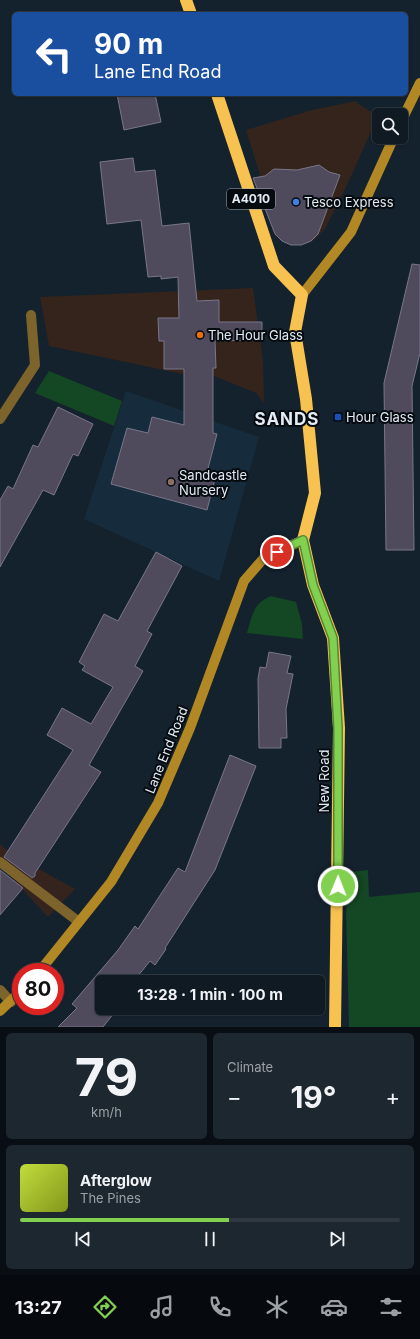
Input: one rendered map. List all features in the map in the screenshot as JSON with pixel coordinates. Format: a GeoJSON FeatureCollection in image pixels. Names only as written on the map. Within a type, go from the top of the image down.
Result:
{"type":"FeatureCollection","features":[{"type":"Feature","properties":{"kind":"highway"},"geometry":{"type":"LineString","coordinates":[[186,0],[190,12]]}},
{"type":"Feature","properties":{"kind":"highway","name":"A4010"},"geometry":{"type":"LineString","coordinates":[[218,96],[274,266],[302,295]]}},
{"type":"Feature","properties":{"kind":"highway"},"geometry":{"type":"LineString","coordinates":[[302,295],[295,332],[306,399],[314,493],[303,540]]}},
{"type":"Feature","properties":{"kind":"highway","name":"New Road"},"geometry":{"type":"LineString","coordinates":[[303,540],[313,585],[333,638],[338,728],[335,1027]]}},
{"type":"Feature","properties":{"kind":"street"},"geometry":{"type":"LineString","coordinates":[[408,108],[420,83]]}},
{"type":"Feature","properties":{"kind":"street"},"geometry":{"type":"LineString","coordinates":[[302,295],[351,232],[391,144]]}},
{"type":"Feature","properties":{"kind":"street"},"geometry":{"type":"LineString","coordinates":[[0,419],[35,365],[31,315]]}},
{"type":"Feature","properties":{"kind":"street","name":"Lane End Road"},"geometry":{"type":"LineString","coordinates":[[46,963],[111,882],[158,802],[190,728],[244,581],[264,558],[303,540]]}},
{"type":"Feature","properties":{"kind":"street"},"geometry":{"type":"LineString","coordinates":[[0,862],[79,922]]}},
{"type":"Feature","properties":{"kind":"street"},"geometry":{"type":"LineString","coordinates":[[0,990],[11,1002],[0,1011]]}},
{"type":"Feature","properties":{"kind":"shaded area"},"geometry":{"type":"Polygon","coordinates":[[[356,101],[372,112],[372,129],[325,229],[313,241],[303,244],[275,223],[246,130],[312,110],[356,101]]]}},
{"type":"Feature","properties":{"kind":"shaded area"},"geometry":{"type":"Polygon","coordinates":[[[253,288],[263,360],[264,403],[256,393],[214,376],[197,373],[183,374],[49,346],[40,297],[253,288]]]}},
{"type":"Feature","properties":{"kind":"shaded area","name":"Sandcastle Nursery"},"geometry":{"type":"Polygon","coordinates":[[[126,391],[259,437],[219,581],[84,519],[126,391]]]}},
{"type":"Feature","properties":{"kind":"shaded area"},"geometry":{"type":"Polygon","coordinates":[[[0,844],[10,853],[75,889],[48,917],[0,865],[0,844]]]}},
{"type":"Feature","properties":{"kind":"green space"},"geometry":{"type":"Polygon","coordinates":[[[49,371],[122,401],[114,426],[35,393],[49,371]]]}},
{"type":"Feature","properties":{"kind":"green space"},"geometry":{"type":"Polygon","coordinates":[[[271,596],[296,602],[302,624],[303,639],[247,633],[252,616],[257,606],[260,602],[271,596]]]}},
{"type":"Feature","properties":{"kind":"green space"},"geometry":{"type":"Polygon","coordinates":[[[368,870],[369,897],[420,892],[420,1027],[349,1027],[346,912],[351,872],[368,870]]]}},
{"type":"Feature","properties":{"kind":"building"},"geometry":{"type":"Polygon","coordinates":[[[117,96],[155,96],[161,122],[124,130],[117,96]]]}},
{"type":"Feature","properties":{"kind":"building"},"geometry":{"type":"Polygon","coordinates":[[[133,158],[135,172],[155,170],[162,226],[189,223],[197,301],[219,300],[219,322],[262,322],[262,340],[215,341],[216,368],[213,368],[213,433],[217,434],[206,476],[215,479],[207,510],[111,484],[127,428],[148,433],[152,417],[184,425],[184,369],[164,369],[164,341],[159,341],[158,318],[179,318],[178,277],[161,279],[161,276],[148,277],[141,220],[107,224],[100,162],[133,158]]]}},
{"type":"Feature","properties":{"kind":"building","name":"Tesco Express"},"geometry":{"type":"Polygon","coordinates":[[[319,165],[329,172],[340,175],[318,234],[311,241],[301,245],[291,245],[282,241],[275,234],[253,178],[265,176],[274,169],[297,170],[319,165]]]}},
{"type":"Feature","properties":{"kind":"building"},"geometry":{"type":"Polygon","coordinates":[[[412,264],[420,265],[420,353],[412,386],[414,550],[386,550],[384,383],[412,264]]]}},
{"type":"Feature","properties":{"kind":"building"},"geometry":{"type":"Polygon","coordinates":[[[58,407],[93,424],[78,456],[73,454],[54,495],[43,490],[0,567],[0,500],[8,486],[13,489],[33,445],[38,447],[58,407]]]}},
{"type":"Feature","properties":{"kind":"building"},"geometry":{"type":"Polygon","coordinates":[[[156,552],[182,566],[147,631],[152,634],[135,666],[143,671],[89,765],[101,772],[35,873],[35,876],[32,878],[4,857],[73,750],[47,735],[62,708],[91,724],[113,687],[82,670],[85,666],[79,662],[104,614],[118,621],[156,552]]]}},
{"type":"Feature","properties":{"kind":"building"},"geometry":{"type":"Polygon","coordinates":[[[269,652],[291,656],[287,673],[293,674],[286,709],[287,738],[281,738],[281,748],[259,748],[258,679],[260,667],[266,668],[269,652]]]}},
{"type":"Feature","properties":{"kind":"building"},"geometry":{"type":"Polygon","coordinates":[[[230,755],[256,766],[215,870],[155,965],[150,961],[139,975],[97,975],[118,950],[135,926],[138,929],[178,868],[185,872],[230,755]]]}},
{"type":"Feature","properties":{"kind":"building"},"geometry":{"type":"Polygon","coordinates":[[[0,870],[23,888],[0,915],[0,870]]]}},
{"type":"Feature","properties":{"kind":"building"},"geometry":{"type":"Polygon","coordinates":[[[95,977],[95,1015],[112,1015],[103,1027],[58,1027],[77,1008],[72,1004],[95,977]]]}},
{"type":"Feature","properties":{"kind":"place","name":"Tesco Express"},"geometry":{"type":"Point","coordinates":[296,202]}},
{"type":"Feature","properties":{"kind":"place","name":"The Hour Glass"},"geometry":{"type":"Point","coordinates":[200,335]}},
{"type":"Feature","properties":{"kind":"place","name":"Hour Glass"},"geometry":{"type":"Point","coordinates":[338,417]}},
{"type":"Feature","properties":{"kind":"place","name":"Sandcastle Nursery"},"geometry":{"type":"Point","coordinates":[171,482]}},
{"type":"Feature","properties":{"kind":"district","name":"SANDS"},"geometry":{"type":"Point","coordinates":[287,419]}},
{"type":"Feature","properties":{"kind":"route"},"geometry":{"type":"LineString","coordinates":[[277,552],[303,540],[313,585],[333,638],[338,728],[338,886]]}}]}
